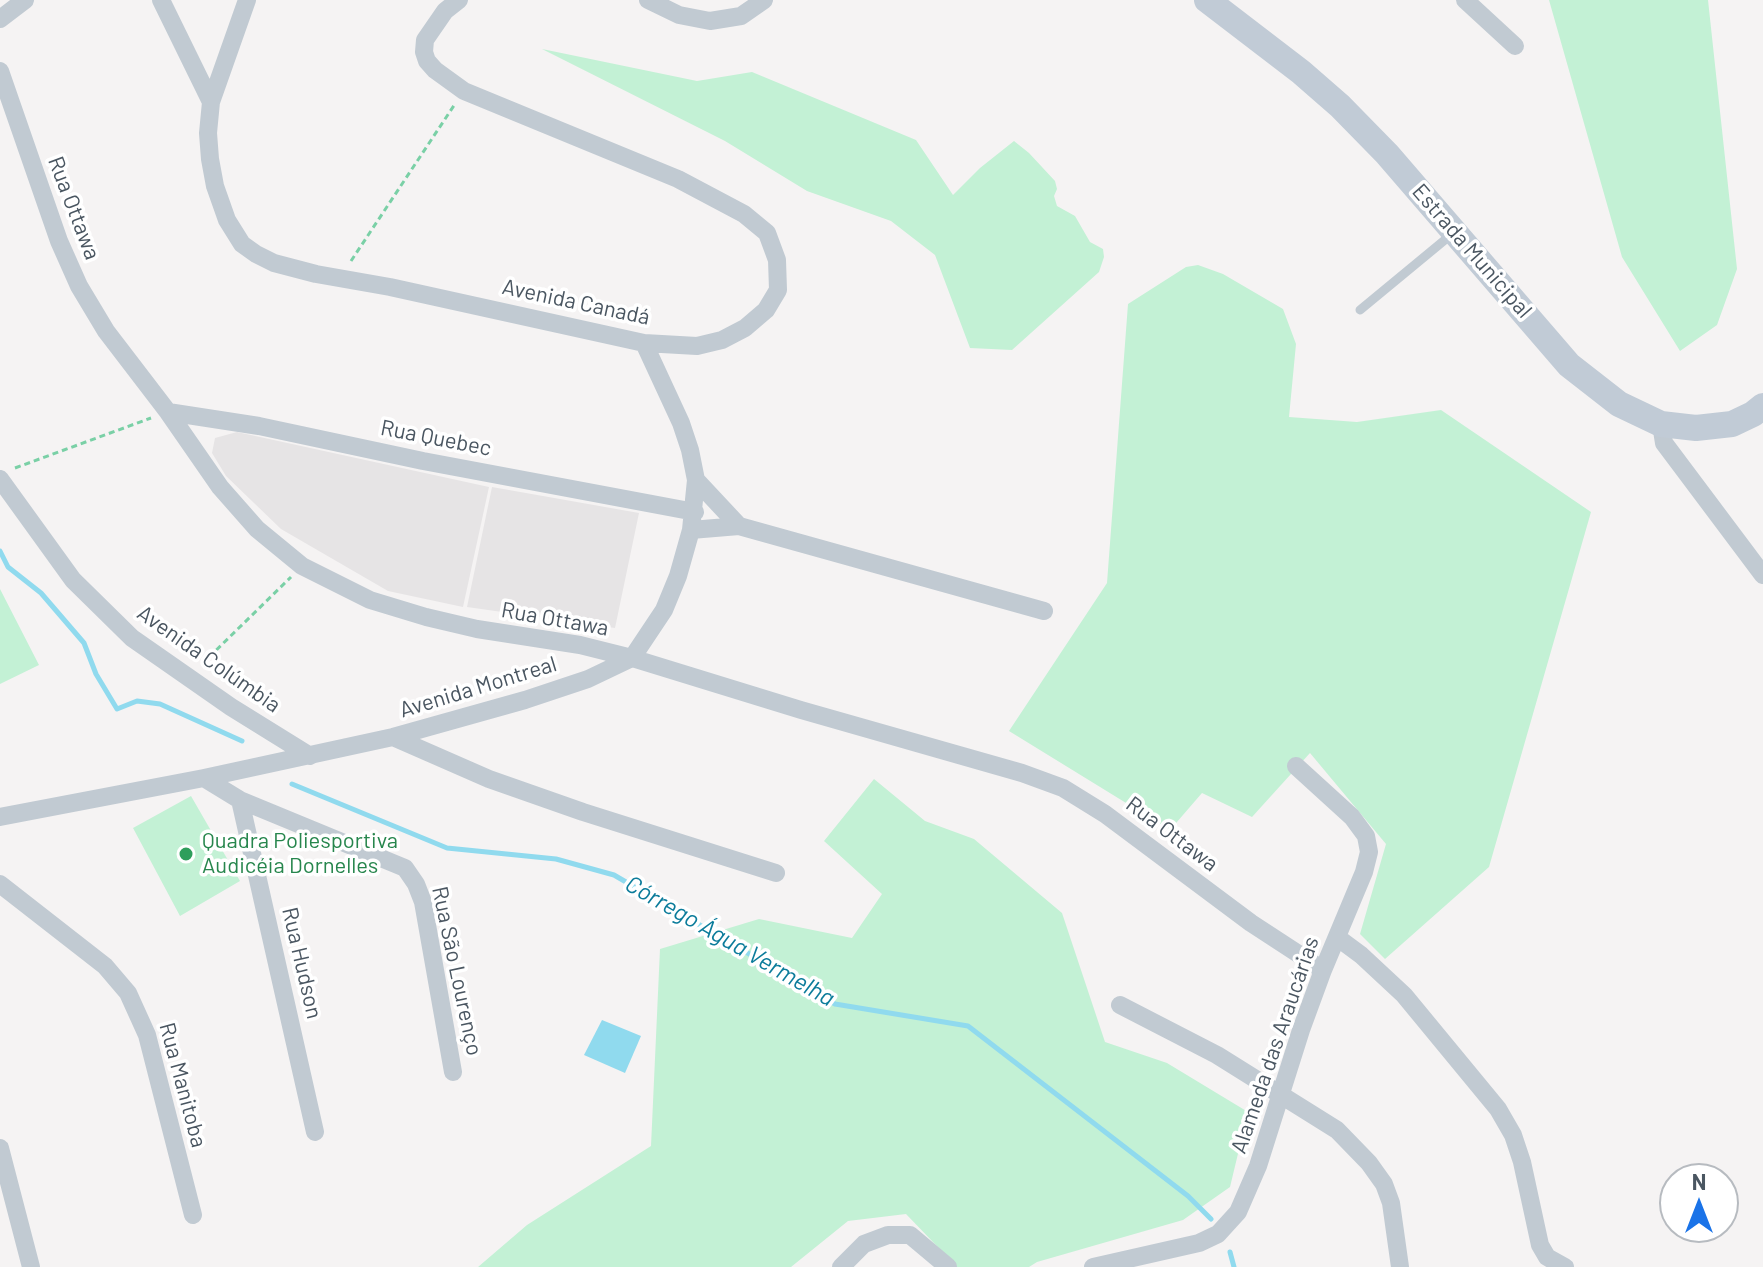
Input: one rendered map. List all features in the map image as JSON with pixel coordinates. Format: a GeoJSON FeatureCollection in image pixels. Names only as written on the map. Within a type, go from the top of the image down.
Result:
{"type":"FeatureCollection","features":[{"type":"Feature","properties":{"kind":"main road","name":"Estrada Municipal"},"geometry":{"type":"LineString","coordinates":[[1207,0],[1340,106],[1387,154],[1569,365],[1619,404],[1661,424],[1696,428],[1732,424],[1763,406]]}},
{"type":"Feature","properties":{"kind":"street"},"geometry":{"type":"LineString","coordinates":[[0,19],[25,0]]}},
{"type":"Feature","properties":{"kind":"street","name":"Avenida Canadá"},"geometry":{"type":"LineString","coordinates":[[161,0],[211,102],[208,133],[215,186],[227,220],[242,244],[274,263],[644,343],[697,346],[722,340],[745,328],[766,310],[778,290],[777,260],[767,233],[744,214],[678,179],[464,91],[435,70],[427,61],[425,40],[433,25],[459,0]]}},
{"type":"Feature","properties":{"kind":"street"},"geometry":{"type":"LineString","coordinates":[[211,102],[247,0]]}},
{"type":"Feature","properties":{"kind":"street"},"geometry":{"type":"LineString","coordinates":[[648,0],[679,15],[710,21],[741,16],[764,0]]}},
{"type":"Feature","properties":{"kind":"street"},"geometry":{"type":"LineString","coordinates":[[1465,0],[1515,46]]}},
{"type":"Feature","properties":{"kind":"street","name":"Rua Ottawa"},"geometry":{"type":"LineString","coordinates":[[0,71],[59,241],[79,286],[106,331],[220,487],[257,529],[302,566],[370,600],[426,617],[477,629],[580,645],[632,658],[1022,773],[1063,788],[1105,814],[1251,923],[1323,970]]}},
{"type":"Feature","properties":{"kind":"street"},"geometry":{"type":"LineString","coordinates":[[632,658],[664,610],[678,576],[693,521],[696,480],[681,423],[644,343]]}},
{"type":"Feature","properties":{"kind":"street","name":"Rua Quebec"},"geometry":{"type":"LineString","coordinates":[[168,412],[259,426],[693,521],[739,526],[1044,611]]}},
{"type":"Feature","properties":{"kind":"street"},"geometry":{"type":"LineString","coordinates":[[1661,424],[1664,443],[1763,575]]}},
{"type":"Feature","properties":{"kind":"street","name":"Avenida Colúmbia"},"geometry":{"type":"LineString","coordinates":[[7,474],[73,580],[132,638],[310,756]]}},
{"type":"Feature","properties":{"kind":"street"},"geometry":{"type":"LineString","coordinates":[[696,480],[739,526]]}},
{"type":"Feature","properties":{"kind":"street","name":"Avenida Montreal"},"geometry":{"type":"LineString","coordinates":[[0,817],[204,778],[393,737],[525,700],[588,679],[632,658]]}},
{"type":"Feature","properties":{"kind":"street"},"geometry":{"type":"LineString","coordinates":[[393,737],[489,779],[776,873]]}},
{"type":"Feature","properties":{"kind":"street","name":"Alameda das Araucárias"},"geometry":{"type":"LineString","coordinates":[[1093,1267],[1199,1243],[1218,1234],[1238,1212],[1258,1166],[1323,970],[1364,872],[1369,852],[1366,836],[1352,817],[1296,766]]}},
{"type":"Feature","properties":{"kind":"street"},"geometry":{"type":"LineString","coordinates":[[204,778],[240,800]]}},
{"type":"Feature","properties":{"kind":"street","name":"Rua São Lourenço"},"geometry":{"type":"LineString","coordinates":[[240,800],[405,868],[423,902],[453,1072]]}},
{"type":"Feature","properties":{"kind":"street","name":"Rua Hudson"},"geometry":{"type":"LineString","coordinates":[[240,800],[315,1132]]}},
{"type":"Feature","properties":{"kind":"street","name":"Rua Manitoba"},"geometry":{"type":"LineString","coordinates":[[0,884],[105,966],[128,993],[147,1035],[193,1215]]}},
{"type":"Feature","properties":{"kind":"street"},"geometry":{"type":"LineString","coordinates":[[1338,938],[1404,995],[1498,1109],[1513,1135],[1540,1245],[1547,1257],[1565,1267]]}},
{"type":"Feature","properties":{"kind":"street"},"geometry":{"type":"LineString","coordinates":[[1120,1005],[1217,1055],[1337,1130],[1369,1163],[1384,1184],[1391,1203],[1400,1267]]}},
{"type":"Feature","properties":{"kind":"street"},"geometry":{"type":"LineString","coordinates":[[0,1150],[31,1267]]}},
{"type":"Feature","properties":{"kind":"street"},"geometry":{"type":"LineString","coordinates":[[841,1267],[864,1244],[888,1235],[910,1235],[948,1267]]}},
{"type":"Feature","properties":{"kind":"lane"},"geometry":{"type":"LineString","coordinates":[[1360,310],[1454,232]]}},
{"type":"Feature","properties":{"kind":"path"},"geometry":{"type":"LineString","coordinates":[[340,278],[464,91]]}},
{"type":"Feature","properties":{"kind":"path"},"geometry":{"type":"LineString","coordinates":[[7,474],[168,412]]}},
{"type":"Feature","properties":{"kind":"path"},"geometry":{"type":"LineString","coordinates":[[188,678],[302,566]]}},
{"type":"Feature","properties":{"kind":"shaded area"},"geometry":{"type":"Polygon","coordinates":[[[237,432],[489,487],[463,607],[388,591],[281,529],[226,476],[212,453],[215,438],[237,432]]]}},
{"type":"Feature","properties":{"kind":"shaded area"},"geometry":{"type":"Polygon","coordinates":[[[492,487],[639,513],[615,628],[467,607],[492,487]]]}},
{"type":"Feature","properties":{"kind":"green space"},"geometry":{"type":"Polygon","coordinates":[[[1549,0],[1708,0],[1737,269],[1717,325],[1680,351],[1622,257],[1549,0]]]}},
{"type":"Feature","properties":{"kind":"green space"},"geometry":{"type":"Polygon","coordinates":[[[542,49],[697,81],[752,72],[916,140],[953,195],[1014,141],[1055,181],[1057,206],[1075,216],[1090,242],[1103,249],[1099,272],[1012,350],[970,348],[935,255],[891,221],[807,191],[725,141],[542,49]]]}},
{"type":"Feature","properties":{"kind":"green space"},"geometry":{"type":"Polygon","coordinates":[[[1198,265],[1223,274],[1283,309],[1296,344],[1289,417],[1357,422],[1441,410],[1591,512],[1489,867],[1385,959],[1360,934],[1386,844],[1310,753],[1252,817],[1202,793],[1170,830],[1009,731],[1107,583],[1128,304],[1186,267],[1198,265]]]}},
{"type":"Feature","properties":{"kind":"green space"},"geometry":{"type":"Polygon","coordinates":[[[0,589],[39,665],[0,684],[0,589]]]}},
{"type":"Feature","properties":{"kind":"green space"},"geometry":{"type":"Polygon","coordinates":[[[874,779],[925,821],[974,839],[1062,913],[1105,1042],[1167,1063],[1248,1112],[1230,1187],[1183,1220],[1037,1262],[1029,1267],[957,1267],[906,1214],[848,1221],[791,1267],[478,1267],[527,1225],[651,1146],[660,949],[759,919],[852,938],[882,894],[824,841],[874,779]]]}},
{"type":"Feature","properties":{"kind":"green space","name":"Quadra Poliesportiva Audicéia Dornelles"},"geometry":{"type":"Polygon","coordinates":[[[191,796],[240,881],[180,916],[133,828],[191,796]]]}},
{"type":"Feature","properties":{"kind":"water"},"geometry":{"type":"Polygon","coordinates":[[[602,1020],[641,1036],[625,1073],[584,1055],[602,1020]]]}},
{"type":"Feature","properties":{"kind":"waterway","name":"Córrego Água Vermelha"},"geometry":{"type":"LineString","coordinates":[[0,551],[8,567],[41,593],[84,643],[96,674],[117,709],[137,701],[160,704],[242,741]]}},
{"type":"Feature","properties":{"kind":"waterway","name":"Córrego Água Vermelha"},"geometry":{"type":"LineString","coordinates":[[292,784],[447,848],[556,859],[614,875],[835,1004],[968,1026],[1188,1196],[1211,1219]]}},
{"type":"Feature","properties":{"kind":"waterway","name":"Córrego Água Vermelha"},"geometry":{"type":"LineString","coordinates":[[1230,1252],[1234,1267]]}},
{"type":"Feature","properties":{"kind":"place","name":"Quadra Poliesportiva Audicéia Dornelles"},"geometry":{"type":"Point","coordinates":[186,854]}}]}
